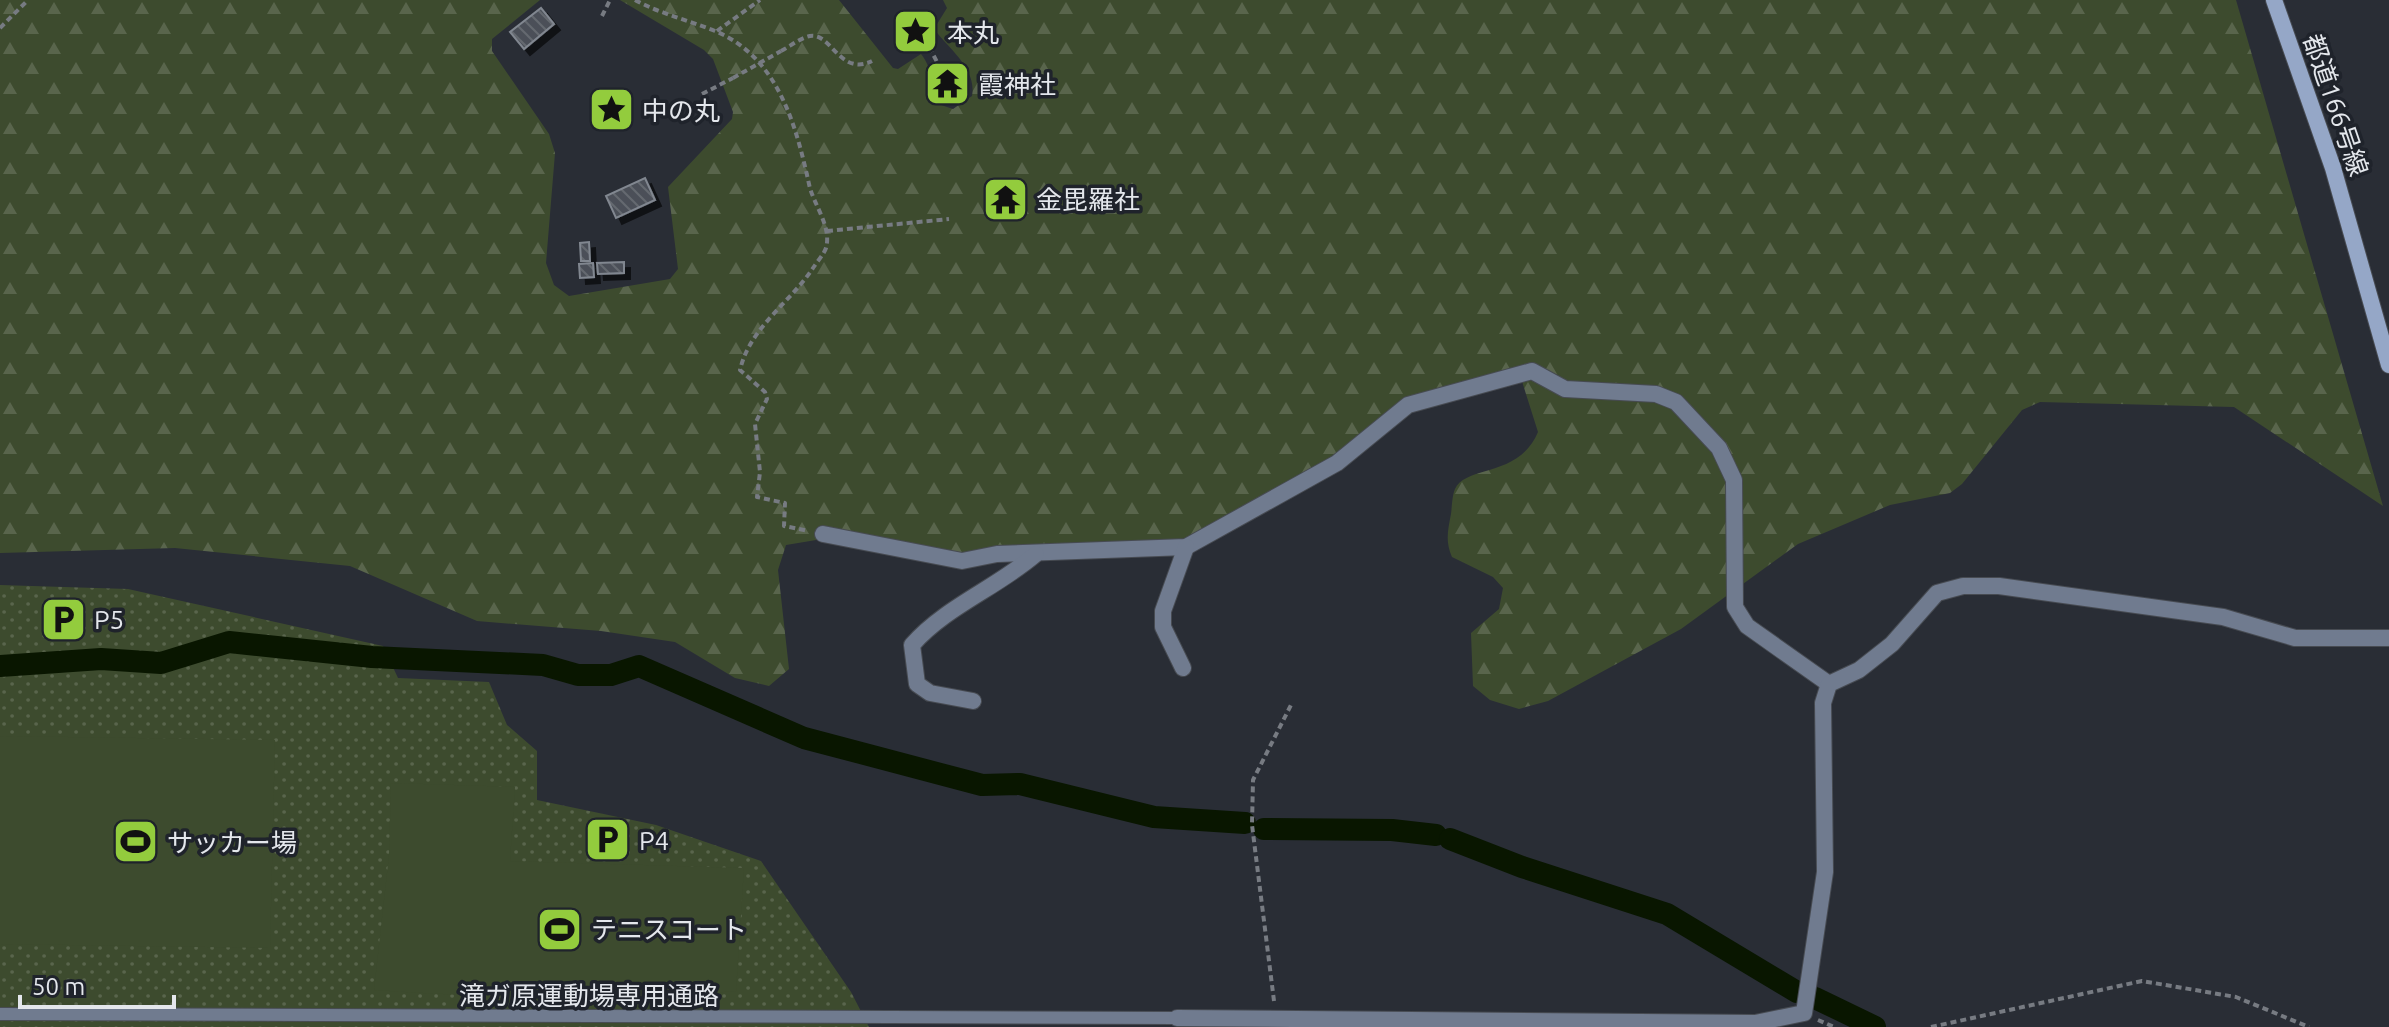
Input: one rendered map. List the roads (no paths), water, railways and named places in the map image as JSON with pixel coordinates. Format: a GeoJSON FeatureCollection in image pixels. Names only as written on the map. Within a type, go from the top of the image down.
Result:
{"type":"FeatureCollection","features":[{"type":"Feature","properties":{"kind":"main road","name":"都道166号線"},"geometry":{"type":"LineString","coordinates":[[2274,0],[2333,168],[2389,365]]}},
{"type":"Feature","properties":{"kind":"street"},"geometry":{"type":"LineString","coordinates":[[823,534],[962,561],[997,554],[1186,547],[1337,463],[1408,405],[1421,399],[1469,390],[1526,371],[1565,389],[1656,394],[1676,402],[1719,448],[1732,473],[1735,607],[1739,616],[1747,626],[1829,684]]}},
{"type":"Feature","properties":{"kind":"street"},"geometry":{"type":"LineString","coordinates":[[1183,668],[1163,627],[1163,611],[1186,547]]}},
{"type":"Feature","properties":{"kind":"street"},"geometry":{"type":"LineString","coordinates":[[973,701],[930,693],[917,684],[912,645],[926,629],[1010,576],[1036,554]]}},
{"type":"Feature","properties":{"kind":"street"},"geometry":{"type":"LineString","coordinates":[[1177,1018],[1755,1023],[1804,1013],[1825,872],[1823,703],[1829,684],[1859,670],[1892,644],[1937,593],[1963,586],[1999,586],[2223,617],[2295,638],[2389,638]]}},
{"type":"Feature","properties":{"kind":"lane","name":"滝ガ原運動場専用通路"},"geometry":{"type":"LineString","coordinates":[[0,1014],[1177,1018]]}},
{"type":"Feature","properties":{"kind":"waterway"},"geometry":{"type":"LineString","coordinates":[[0,666],[101,659],[161,663],[229,642],[372,657],[543,665],[578,675],[611,675],[639,666],[804,738],[982,785],[1020,784],[1154,817],[1245,823]]}},
{"type":"Feature","properties":{"kind":"waterway"},"geometry":{"type":"LineString","coordinates":[[1264,829],[1392,830],[1436,835]]}},
{"type":"Feature","properties":{"kind":"waterway"},"geometry":{"type":"LineString","coordinates":[[1450,839],[1522,867],[1667,914],[1797,992]]}},
{"type":"Feature","properties":{"kind":"waterway"},"geometry":{"type":"LineString","coordinates":[[1815,998],[1875,1027]]}},
{"type":"Feature","properties":{"kind":"place","name":"本丸"},"geometry":{"type":"Point","coordinates":[916,32]}},
{"type":"Feature","properties":{"kind":"place","name":"霞神社"},"geometry":{"type":"Point","coordinates":[947,84]}},
{"type":"Feature","properties":{"kind":"place","name":"中の丸"},"geometry":{"type":"Point","coordinates":[611,110]}},
{"type":"Feature","properties":{"kind":"place","name":"金毘羅社"},"geometry":{"type":"Point","coordinates":[1005,199]}},
{"type":"Feature","properties":{"kind":"place","name":"P5"},"geometry":{"type":"Point","coordinates":[63,619]}},
{"type":"Feature","properties":{"kind":"place","name":"P4"},"geometry":{"type":"Point","coordinates":[608,840]}},
{"type":"Feature","properties":{"kind":"place","name":"サッカー場"},"geometry":{"type":"Point","coordinates":[136,842]}},
{"type":"Feature","properties":{"kind":"place","name":"テニスコート"},"geometry":{"type":"Point","coordinates":[560,929]}}]}
